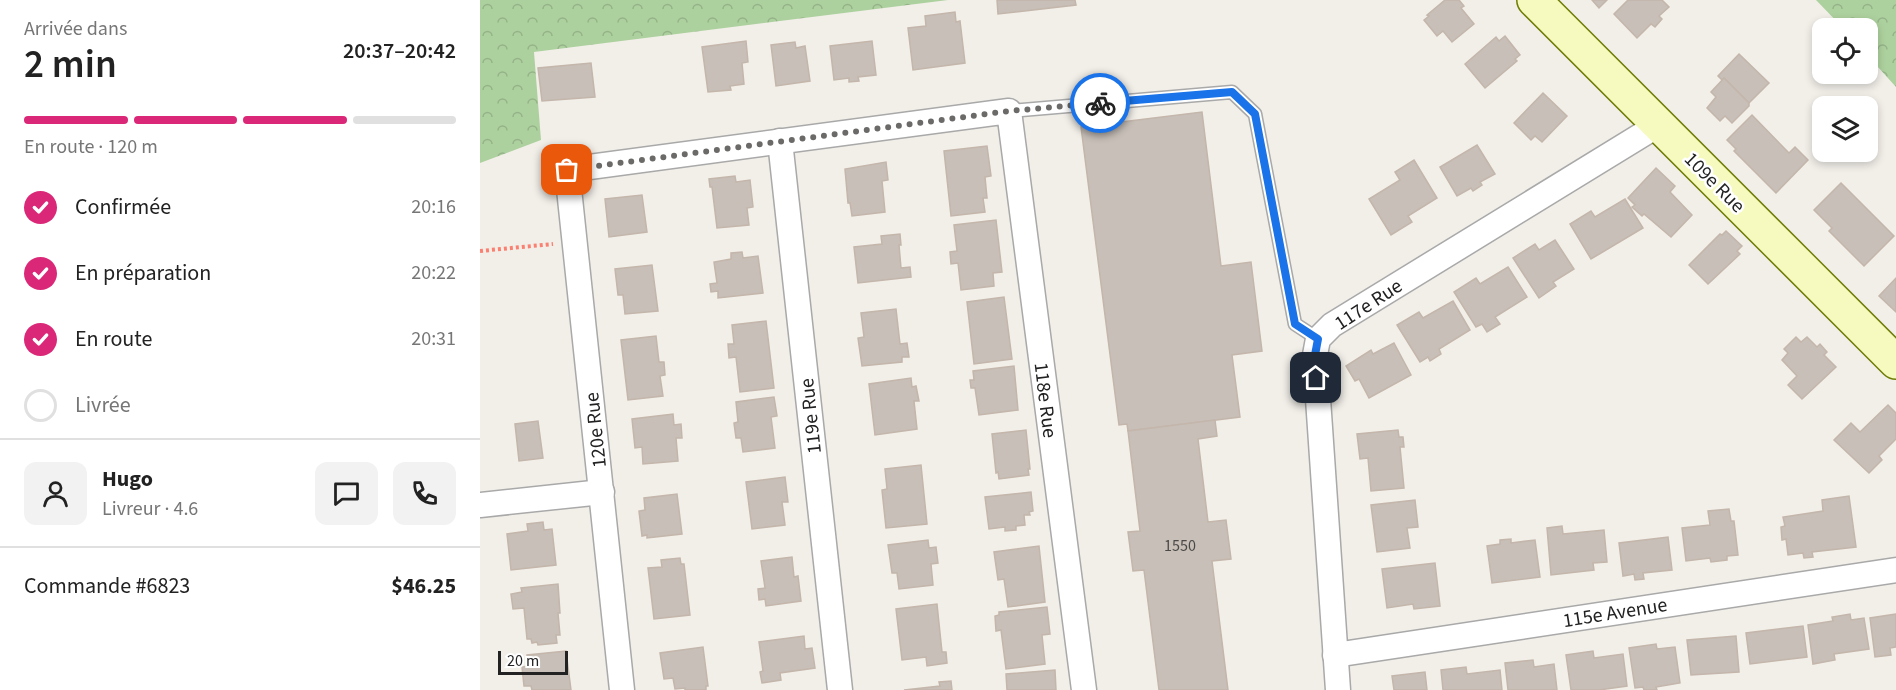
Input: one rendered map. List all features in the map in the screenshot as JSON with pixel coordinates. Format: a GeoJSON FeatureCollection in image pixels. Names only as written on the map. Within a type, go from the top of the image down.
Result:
{"type":"FeatureCollection","features":[{"type":"Feature","properties":{"kind":"street","name":"109e Rue"},"geometry":{"type":"LineString","coordinates":[[1534,0],[1896,362]]}},
{"type":"Feature","properties":{"kind":"street"},"geometry":{"type":"LineString","coordinates":[[780,141],[1009,111]]}},
{"type":"Feature","properties":{"kind":"street","name":"118e Rue"},"geometry":{"type":"LineString","coordinates":[[1009,111],[1084,690]]}},
{"type":"Feature","properties":{"kind":"street","name":"117e Rue"},"geometry":{"type":"LineString","coordinates":[[1338,690],[1315,355],[1318,339],[1332,325],[1658,125]]}},
{"type":"Feature","properties":{"kind":"street","name":"120e Rue"},"geometry":{"type":"LineString","coordinates":[[622,690],[567,170],[780,141]]}},
{"type":"Feature","properties":{"kind":"street","name":"119e Rue"},"geometry":{"type":"LineString","coordinates":[[780,141],[840,690]]}},
{"type":"Feature","properties":{"kind":"street"},"geometry":{"type":"LineString","coordinates":[[480,505],[602,492]]}},
{"type":"Feature","properties":{"kind":"street","name":"115e Avenue"},"geometry":{"type":"LineString","coordinates":[[1335,655],[1896,570]]}},
{"type":"Feature","properties":{"kind":"lane"},"geometry":{"type":"LineString","coordinates":[[1009,111],[1232,92],[1255,114],[1295,324],[1318,339]]}},
{"type":"Feature","properties":{"kind":"path"},"geometry":{"type":"LineString","coordinates":[[480,250],[575,242]]}},
{"type":"Feature","properties":{"kind":"green space"},"geometry":{"type":"Polygon","coordinates":[[[480,0],[948,0],[534,52],[541,140],[480,163],[480,0]]]}},
{"type":"Feature","properties":{"kind":"green space"},"geometry":{"type":"Polygon","coordinates":[[[1816,0],[1896,0],[1896,87],[1878,67],[1878,18],[1833,18],[1816,0]]]}},
{"type":"Feature","properties":{"kind":"building"},"geometry":{"type":"Polygon","coordinates":[[[997,0],[1075,0],[1076,5],[998,14],[997,0]]]}},
{"type":"Feature","properties":{"kind":"building"},"geometry":{"type":"Polygon","coordinates":[[[1445,0],[1459,0],[1464,6],[1461,8],[1474,24],[1452,42],[1443,31],[1437,36],[1424,20],[1445,0]]]}},
{"type":"Feature","properties":{"kind":"building"},"geometry":{"type":"Polygon","coordinates":[[[1592,0],[1607,0],[1599,8],[1592,0]]]}},
{"type":"Feature","properties":{"kind":"building"},"geometry":{"type":"Polygon","coordinates":[[[1628,0],[1662,0],[1669,7],[1659,16],[1662,19],[1655,27],[1651,24],[1637,38],[1614,14],[1628,0]]]}},
{"type":"Feature","properties":{"kind":"building"},"geometry":{"type":"Polygon","coordinates":[[[955,12],[956,22],[960,21],[965,63],[913,70],[908,28],[926,26],[925,16],[955,12]]]}},
{"type":"Feature","properties":{"kind":"building"},"geometry":{"type":"Polygon","coordinates":[[[1505,36],[1520,55],[1515,59],[1517,61],[1485,88],[1465,64],[1496,37],[1499,41],[1505,36]]]}},
{"type":"Feature","properties":{"kind":"building"},"geometry":{"type":"Polygon","coordinates":[[[746,41],[748,62],[742,63],[744,84],[730,86],[731,90],[708,92],[702,47],[746,41]]]}},
{"type":"Feature","properties":{"kind":"building"},"geometry":{"type":"Polygon","coordinates":[[[872,41],[876,75],[858,77],[859,81],[849,82],[849,78],[834,80],[830,46],[872,41]]]}},
{"type":"Feature","properties":{"kind":"building"},"geometry":{"type":"Polygon","coordinates":[[[795,42],[796,48],[805,46],[810,81],[776,86],[771,45],[795,42]]]}},
{"type":"Feature","properties":{"kind":"building"},"geometry":{"type":"Polygon","coordinates":[[[1739,54],[1769,83],[1749,103],[1724,78],[1722,80],[1718,76],[1739,54]]]}},
{"type":"Feature","properties":{"kind":"building"},"geometry":{"type":"Polygon","coordinates":[[[591,63],[595,97],[542,101],[538,68],[591,63]]]}},
{"type":"Feature","properties":{"kind":"building"},"geometry":{"type":"Polygon","coordinates":[[[1724,78],[1749,103],[1749,106],[1732,123],[1725,116],[1720,121],[1707,108],[1716,97],[1711,92],[1724,78]]]}},
{"type":"Feature","properties":{"kind":"building"},"geometry":{"type":"Polygon","coordinates":[[[1543,93],[1567,116],[1542,142],[1535,136],[1531,140],[1514,123],[1543,93]]]}},
{"type":"Feature","properties":{"kind":"building"},"geometry":{"type":"Polygon","coordinates":[[[1202,112],[1221,266],[1251,262],[1262,351],[1232,355],[1240,417],[1128,431],[1127,424],[1119,425],[1081,127],[1202,112]]]}},
{"type":"Feature","properties":{"kind":"building"},"geometry":{"type":"Polygon","coordinates":[[[1752,115],[1789,153],[1795,147],[1808,160],[1776,193],[1734,151],[1736,149],[1727,140],[1752,115]]]}},
{"type":"Feature","properties":{"kind":"building"},"geometry":{"type":"Polygon","coordinates":[[[1477,145],[1495,174],[1480,182],[1482,185],[1473,191],[1471,188],[1457,196],[1440,167],[1477,145]]]}},
{"type":"Feature","properties":{"kind":"building"},"geometry":{"type":"Polygon","coordinates":[[[987,146],[991,176],[985,177],[987,198],[983,198],[985,212],[951,216],[944,151],[987,146]]]}},
{"type":"Feature","properties":{"kind":"building"},"geometry":{"type":"Polygon","coordinates":[[[1414,160],[1437,198],[1408,216],[1412,222],[1391,235],[1369,199],[1400,180],[1395,172],[1414,160]]]}},
{"type":"Feature","properties":{"kind":"building"},"geometry":{"type":"Polygon","coordinates":[[[886,162],[888,180],[882,181],[885,212],[852,216],[850,203],[848,203],[845,169],[886,162]]]}},
{"type":"Feature","properties":{"kind":"building"},"geometry":{"type":"Polygon","coordinates":[[[1656,168],[1675,186],[1670,192],[1692,215],[1671,237],[1632,207],[1635,205],[1628,198],[1656,168]]]}},
{"type":"Feature","properties":{"kind":"building"},"geometry":{"type":"Polygon","coordinates":[[[735,176],[736,182],[750,180],[753,207],[747,208],[749,225],[717,228],[709,179],[735,176]]]}},
{"type":"Feature","properties":{"kind":"building"},"geometry":{"type":"Polygon","coordinates":[[[1841,183],[1894,236],[1864,266],[1829,231],[1832,228],[1814,210],[1841,183]]]}},
{"type":"Feature","properties":{"kind":"building"},"geometry":{"type":"Polygon","coordinates":[[[642,195],[647,232],[609,237],[605,199],[642,195]]]}},
{"type":"Feature","properties":{"kind":"building"},"geometry":{"type":"Polygon","coordinates":[[[1625,199],[1643,228],[1591,259],[1570,224],[1591,211],[1595,217],[1625,199]]]}},
{"type":"Feature","properties":{"kind":"building"},"geometry":{"type":"Polygon","coordinates":[[[996,220],[1002,272],[993,273],[994,286],[961,290],[958,263],[951,264],[950,252],[957,251],[954,225],[996,220]]]}},
{"type":"Feature","properties":{"kind":"building"},"geometry":{"type":"Polygon","coordinates":[[[1726,231],[1742,246],[1737,251],[1740,254],[1708,284],[1689,265],[1720,234],[1726,231]]]}},
{"type":"Feature","properties":{"kind":"building"},"geometry":{"type":"Polygon","coordinates":[[[900,234],[901,268],[910,267],[911,277],[858,283],[854,247],[882,244],[881,236],[900,234]]]}},
{"type":"Feature","properties":{"kind":"building"},"geometry":{"type":"Polygon","coordinates":[[[1555,240],[1574,269],[1553,282],[1556,286],[1539,298],[1513,258],[1535,244],[1539,250],[1555,240]]]}},
{"type":"Feature","properties":{"kind":"building"},"geometry":{"type":"Polygon","coordinates":[[[742,252],[743,258],[758,256],[763,293],[718,298],[718,291],[711,292],[710,284],[717,283],[714,262],[731,259],[731,253],[742,252]]]}},
{"type":"Feature","properties":{"kind":"building"},"geometry":{"type":"Polygon","coordinates":[[[652,265],[658,311],[625,314],[623,295],[618,295],[615,269],[652,265]]]}},
{"type":"Feature","properties":{"kind":"building"},"geometry":{"type":"Polygon","coordinates":[[[1508,267],[1527,297],[1495,317],[1500,324],[1487,332],[1482,324],[1476,327],[1454,292],[1476,278],[1480,284],[1508,267]]]}},
{"type":"Feature","properties":{"kind":"building"},"geometry":{"type":"Polygon","coordinates":[[[1896,278],[1896,312],[1879,296],[1896,278]]]}},
{"type":"Feature","properties":{"kind":"building"},"geometry":{"type":"Polygon","coordinates":[[[1004,297],[1012,359],[974,364],[967,302],[1004,297]]]}},
{"type":"Feature","properties":{"kind":"building"},"geometry":{"type":"Polygon","coordinates":[[[1453,301],[1470,330],[1439,349],[1441,354],[1430,361],[1428,357],[1420,362],[1397,325],[1419,312],[1423,318],[1453,301]]]}},
{"type":"Feature","properties":{"kind":"building"},"geometry":{"type":"Polygon","coordinates":[[[896,309],[900,344],[907,343],[909,357],[902,357],[902,362],[862,366],[858,338],[864,337],[861,313],[896,309]]]}},
{"type":"Feature","properties":{"kind":"building"},"geometry":{"type":"Polygon","coordinates":[[[766,321],[774,388],[740,392],[736,357],[729,358],[728,344],[734,344],[732,325],[766,321]]]}},
{"type":"Feature","properties":{"kind":"building"},"geometry":{"type":"Polygon","coordinates":[[[656,336],[659,362],[664,362],[665,375],[660,376],[663,396],[628,400],[621,340],[656,336]]]}},
{"type":"Feature","properties":{"kind":"building"},"geometry":{"type":"Polygon","coordinates":[[[1796,337],[1801,342],[1807,337],[1817,347],[1820,344],[1827,352],[1824,355],[1836,367],[1802,399],[1788,385],[1797,376],[1782,360],[1788,353],[1784,349],[1796,337]]]}},
{"type":"Feature","properties":{"kind":"building"},"geometry":{"type":"Polygon","coordinates":[[[1394,343],[1411,375],[1369,398],[1359,379],[1355,381],[1346,366],[1371,350],[1373,354],[1394,343]]]}},
{"type":"Feature","properties":{"kind":"building"},"geometry":{"type":"Polygon","coordinates":[[[1014,366],[1018,410],[979,415],[975,388],[971,388],[970,380],[974,380],[973,371],[1014,366]]]}},
{"type":"Feature","properties":{"kind":"building"},"geometry":{"type":"Polygon","coordinates":[[[911,378],[912,387],[916,386],[919,401],[914,401],[917,429],[875,435],[869,384],[911,378]]]}},
{"type":"Feature","properties":{"kind":"building"},"geometry":{"type":"Polygon","coordinates":[[[774,397],[777,416],[771,417],[775,448],[743,452],[741,438],[736,438],[734,423],[738,422],[736,402],[774,397]]]}},
{"type":"Feature","properties":{"kind":"building"},"geometry":{"type":"Polygon","coordinates":[[[1888,405],[1896,413],[1896,439],[1879,456],[1882,460],[1869,473],[1834,440],[1851,423],[1860,432],[1888,405]]]}},
{"type":"Feature","properties":{"kind":"building"},"geometry":{"type":"Polygon","coordinates":[[[673,414],[674,425],[681,424],[682,438],[676,438],[678,461],[643,464],[642,447],[635,448],[632,419],[673,414]]]}},
{"type":"Feature","properties":{"kind":"building"},"geometry":{"type":"Polygon","coordinates":[[[1215,420],[1217,436],[1198,439],[1208,522],[1226,520],[1231,559],[1212,561],[1228,690],[1159,690],[1144,570],[1133,571],[1128,532],[1140,531],[1128,431],[1215,420]]]}},
{"type":"Feature","properties":{"kind":"building"},"geometry":{"type":"Polygon","coordinates":[[[538,421],[543,458],[519,461],[515,424],[538,421]]]}},
{"type":"Feature","properties":{"kind":"building"},"geometry":{"type":"Polygon","coordinates":[[[1026,430],[1029,475],[999,479],[998,472],[996,473],[992,434],[1026,430]]]}},
{"type":"Feature","properties":{"kind":"building"},"geometry":{"type":"Polygon","coordinates":[[[1398,430],[1399,437],[1403,437],[1404,447],[1400,447],[1404,488],[1371,491],[1368,458],[1360,459],[1357,434],[1398,430]]]}},
{"type":"Feature","properties":{"kind":"building"},"geometry":{"type":"Polygon","coordinates":[[[921,465],[927,524],[886,528],[882,490],[887,489],[885,469],[921,465]]]}},
{"type":"Feature","properties":{"kind":"building"},"geometry":{"type":"Polygon","coordinates":[[[785,477],[788,502],[782,502],[785,525],[752,529],[746,482],[785,477]]]}},
{"type":"Feature","properties":{"kind":"building"},"geometry":{"type":"Polygon","coordinates":[[[1031,492],[1033,511],[1029,512],[1030,515],[1024,515],[1025,525],[1016,526],[1016,530],[1005,531],[1005,527],[989,529],[985,497],[1031,492]]]}},
{"type":"Feature","properties":{"kind":"building"},"geometry":{"type":"Polygon","coordinates":[[[677,494],[682,534],[647,538],[647,535],[642,536],[639,511],[645,510],[644,498],[677,494]]]}},
{"type":"Feature","properties":{"kind":"building"},"geometry":{"type":"Polygon","coordinates":[[[1849,496],[1856,547],[1812,552],[1813,557],[1804,558],[1803,553],[1788,555],[1786,539],[1782,540],[1781,527],[1785,526],[1783,517],[1823,511],[1822,500],[1849,496]]]}},
{"type":"Feature","properties":{"kind":"building"},"geometry":{"type":"Polygon","coordinates":[[[1415,500],[1418,527],[1407,528],[1410,548],[1377,552],[1371,505],[1415,500]]]}},
{"type":"Feature","properties":{"kind":"building"},"geometry":{"type":"Polygon","coordinates":[[[1729,509],[1731,521],[1734,521],[1738,555],[1727,556],[1727,560],[1711,562],[1710,558],[1686,561],[1682,528],[1710,525],[1708,511],[1729,509]]]}},
{"type":"Feature","properties":{"kind":"building"},"geometry":{"type":"Polygon","coordinates":[[[543,522],[544,530],[552,529],[556,565],[511,570],[507,534],[528,531],[527,524],[543,522]]]}},
{"type":"Feature","properties":{"kind":"building"},"geometry":{"type":"Polygon","coordinates":[[[1562,526],[1563,534],[1604,530],[1607,562],[1593,563],[1594,570],[1551,575],[1547,528],[1562,526]]]}},
{"type":"Feature","properties":{"kind":"building"},"geometry":{"type":"Polygon","coordinates":[[[1668,537],[1672,570],[1643,573],[1644,579],[1635,580],[1634,574],[1623,576],[1619,543],[1668,537]]]}},
{"type":"Feature","properties":{"kind":"building"},"geometry":{"type":"Polygon","coordinates":[[[1511,539],[1511,543],[1535,540],[1540,577],[1492,583],[1487,546],[1500,544],[1500,540],[1511,539]]]}},
{"type":"Feature","properties":{"kind":"building"},"geometry":{"type":"Polygon","coordinates":[[[928,540],[929,548],[936,547],[938,563],[931,564],[933,585],[899,589],[897,573],[892,573],[888,545],[928,540]]]}},
{"type":"Feature","properties":{"kind":"building"},"geometry":{"type":"Polygon","coordinates":[[[1039,546],[1045,602],[1008,607],[1004,579],[998,580],[994,552],[1039,546]]]}},
{"type":"Feature","properties":{"kind":"building"},"geometry":{"type":"Polygon","coordinates":[[[792,557],[794,577],[798,576],[801,601],[766,606],[765,599],[759,600],[758,589],[765,588],[761,561],[792,557]]]}},
{"type":"Feature","properties":{"kind":"building"},"geometry":{"type":"Polygon","coordinates":[[[680,558],[681,564],[684,564],[690,615],[654,619],[648,568],[662,567],[661,560],[680,558]]]}},
{"type":"Feature","properties":{"kind":"building"},"geometry":{"type":"Polygon","coordinates":[[[1435,563],[1440,606],[1414,609],[1413,604],[1387,608],[1382,569],[1435,563]]]}},
{"type":"Feature","properties":{"kind":"building"},"geometry":{"type":"Polygon","coordinates":[[[558,584],[560,635],[556,635],[557,643],[538,645],[537,642],[532,643],[531,639],[527,639],[524,608],[513,609],[511,594],[522,592],[521,588],[558,584]]]}},
{"type":"Feature","properties":{"kind":"building"},"geometry":{"type":"Polygon","coordinates":[[[937,604],[942,652],[946,652],[947,663],[927,666],[926,657],[902,660],[896,609],[937,604]]]}},
{"type":"Feature","properties":{"kind":"building"},"geometry":{"type":"Polygon","coordinates":[[[1047,607],[1050,634],[1042,635],[1045,664],[1006,669],[1001,630],[996,631],[995,616],[999,615],[999,612],[1047,607]]]}},
{"type":"Feature","properties":{"kind":"building"},"geometry":{"type":"Polygon","coordinates":[[[1850,614],[1851,620],[1864,618],[1869,649],[1834,654],[1835,660],[1813,664],[1808,625],[1833,621],[1832,617],[1850,614]]]}},
{"type":"Feature","properties":{"kind":"building"},"geometry":{"type":"Polygon","coordinates":[[[1896,614],[1896,647],[1890,648],[1891,655],[1875,657],[1870,618],[1896,614]]]}},
{"type":"Feature","properties":{"kind":"building"},"geometry":{"type":"Polygon","coordinates":[[[1803,626],[1807,657],[1750,664],[1746,633],[1803,626]]]}},
{"type":"Feature","properties":{"kind":"building"},"geometry":{"type":"Polygon","coordinates":[[[804,636],[805,649],[812,648],[815,668],[780,673],[781,680],[762,683],[760,672],[763,671],[759,642],[804,636]]]}},
{"type":"Feature","properties":{"kind":"building"},"geometry":{"type":"Polygon","coordinates":[[[1736,636],[1739,672],[1691,675],[1687,640],[1736,636]]]}},
{"type":"Feature","properties":{"kind":"building"},"geometry":{"type":"Polygon","coordinates":[[[1656,644],[1657,649],[1675,647],[1680,683],[1656,687],[1657,690],[1635,688],[1629,648],[1656,644]]]}},
{"type":"Feature","properties":{"kind":"building"},"geometry":{"type":"Polygon","coordinates":[[[703,647],[708,686],[706,690],[675,689],[673,678],[664,679],[660,653],[703,647]]]}},
{"type":"Feature","properties":{"kind":"building"},"geometry":{"type":"Polygon","coordinates":[[[566,651],[571,690],[532,690],[531,686],[524,686],[522,667],[528,666],[527,655],[566,651]]]}},
{"type":"Feature","properties":{"kind":"building"},"geometry":{"type":"Polygon","coordinates":[[[1593,651],[1594,658],[1623,654],[1627,686],[1599,690],[1571,690],[1566,655],[1593,651]]]}},
{"type":"Feature","properties":{"kind":"building"},"geometry":{"type":"Polygon","coordinates":[[[1533,660],[1534,667],[1554,664],[1557,690],[1508,690],[1505,663],[1533,660]]]}},
{"type":"Feature","properties":{"kind":"building"},"geometry":{"type":"Polygon","coordinates":[[[1466,667],[1467,674],[1500,670],[1502,690],[1443,690],[1441,670],[1466,667]]]}},
{"type":"Feature","properties":{"kind":"building"},"geometry":{"type":"Polygon","coordinates":[[[1055,670],[1056,690],[1007,690],[1006,674],[1055,670]]]}},
{"type":"Feature","properties":{"kind":"building"},"geometry":{"type":"Polygon","coordinates":[[[1425,672],[1427,690],[1394,690],[1392,676],[1425,672]]]}},
{"type":"Feature","properties":{"kind":"building"},"geometry":{"type":"Polygon","coordinates":[[[951,681],[952,690],[904,690],[940,686],[939,682],[951,681]]]}},
{"type":"Feature","properties":{"kind":"way so far"},"geometry":{"type":"LineString","coordinates":[[567,170],[1009,111],[1100,103]]}},
{"type":"Feature","properties":{"kind":"route"},"geometry":{"type":"LineString","coordinates":[[1100,103],[1232,92],[1255,114],[1295,324],[1318,339],[1315,355],[1316,378]]}}]}
